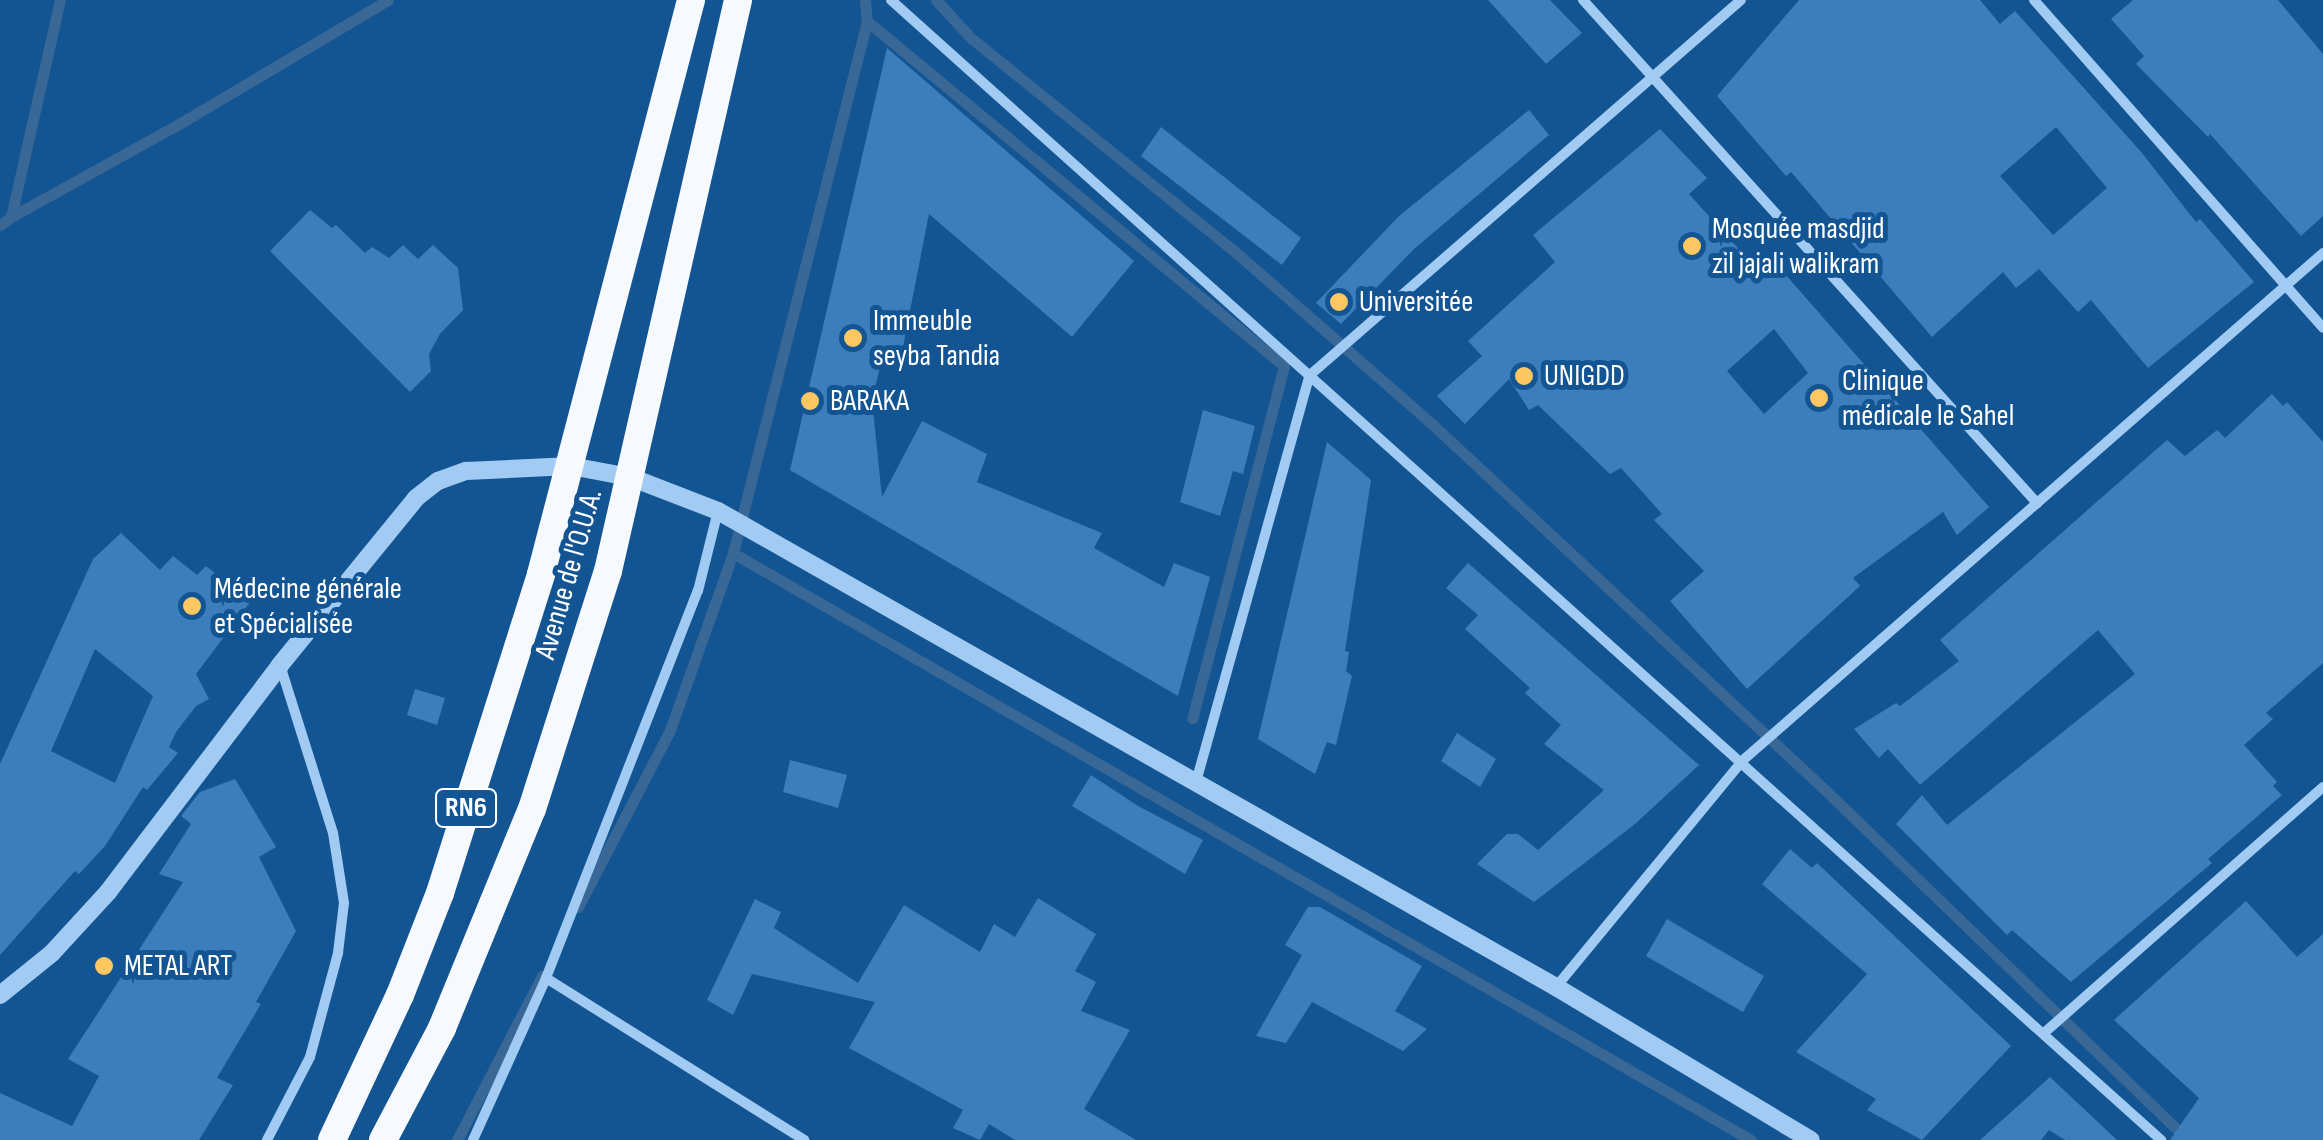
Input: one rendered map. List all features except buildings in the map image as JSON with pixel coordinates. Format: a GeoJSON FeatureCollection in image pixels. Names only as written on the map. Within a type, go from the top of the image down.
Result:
{"type":"FeatureCollection","features":[{"type":"Feature","properties":{"kind":"highway","name":"Avenue de l'O.U.A."},"geometry":{"type":"LineString","coordinates":[[332,1140],[400,995],[440,893],[571,466],[692,0]]}},
{"type":"Feature","properties":{"kind":"highway","name":"Avenue de l'O.U.A."},"geometry":{"type":"LineString","coordinates":[[383,1140],[442,1028],[532,809],[608,571],[738,0]]}},
{"type":"Feature","properties":{"kind":"street"},"geometry":{"type":"LineString","coordinates":[[891,0],[2161,1140]]}},
{"type":"Feature","properties":{"kind":"street"},"geometry":{"type":"LineString","coordinates":[[1583,0],[2037,503]]}},
{"type":"Feature","properties":{"kind":"street"},"geometry":{"type":"LineString","coordinates":[[1196,782],[1310,375],[1741,0]]}},
{"type":"Feature","properties":{"kind":"street"},"geometry":{"type":"LineString","coordinates":[[2034,0],[2323,328]]}},
{"type":"Feature","properties":{"kind":"street"},"geometry":{"type":"LineString","coordinates":[[1556,986],[1742,761],[2323,253]]}},
{"type":"Feature","properties":{"kind":"street"},"geometry":{"type":"LineString","coordinates":[[0,995],[52,952],[108,892],[280,666],[416,498],[438,481],[466,471],[571,466],[630,477],[718,511],[1556,986],[1812,1140]]}},
{"type":"Feature","properties":{"kind":"street"},"geometry":{"type":"LineString","coordinates":[[474,1140],[546,978],[698,591],[718,511]]}},
{"type":"Feature","properties":{"kind":"street"},"geometry":{"type":"LineString","coordinates":[[268,1140],[310,1057],[338,953],[344,903],[333,833],[280,666]]}},
{"type":"Feature","properties":{"kind":"street"},"geometry":{"type":"LineString","coordinates":[[2044,1033],[2323,787]]}},
{"type":"Feature","properties":{"kind":"street"},"geometry":{"type":"LineString","coordinates":[[546,978],[804,1140]]}},
{"type":"Feature","properties":{"kind":"waterway"},"geometry":{"type":"LineString","coordinates":[[0,225],[11,217],[60,0]]}},
{"type":"Feature","properties":{"kind":"waterway"},"geometry":{"type":"LineString","coordinates":[[11,217],[184,121],[388,0]]}},
{"type":"Feature","properties":{"kind":"waterway"},"geometry":{"type":"LineString","coordinates":[[865,0],[867,21],[1284,366],[1192,718]]}},
{"type":"Feature","properties":{"kind":"waterway"},"geometry":{"type":"LineString","coordinates":[[936,0],[971,38],[1232,249],[1432,424],[1822,787],[2188,1140]]}},
{"type":"Feature","properties":{"kind":"waterway"},"geometry":{"type":"LineString","coordinates":[[578,907],[670,730],[733,553],[867,21]]}},
{"type":"Feature","properties":{"kind":"waterway"},"geometry":{"type":"LineString","coordinates":[[733,553],[1751,1140]]}},
{"type":"Feature","properties":{"kind":"waterway"},"geometry":{"type":"LineString","coordinates":[[457,1140],[542,976]]}},
{"type":"Feature","properties":{"kind":"place","name":"Mosquée masdjid zil jajali walikram"},"geometry":{"type":"Point","coordinates":[1692,246]}},
{"type":"Feature","properties":{"kind":"place","name":"Universitée"},"geometry":{"type":"Point","coordinates":[1339,302]}},
{"type":"Feature","properties":{"kind":"place","name":"Immeuble seyba Tandia"},"geometry":{"type":"Point","coordinates":[853,338]}},
{"type":"Feature","properties":{"kind":"place","name":"UNIGDD"},"geometry":{"type":"Point","coordinates":[1524,376]}},
{"type":"Feature","properties":{"kind":"place","name":"Clinique médicale le Sahel"},"geometry":{"type":"Point","coordinates":[1819,398]}},
{"type":"Feature","properties":{"kind":"place","name":"BARAKA"},"geometry":{"type":"Point","coordinates":[810,401]}},
{"type":"Feature","properties":{"kind":"place","name":"Médecine générale et Spécialisée"},"geometry":{"type":"Point","coordinates":[192,606]}},
{"type":"Feature","properties":{"kind":"place","name":"METAL ART"},"geometry":{"type":"Point","coordinates":[104,966]}}]}
